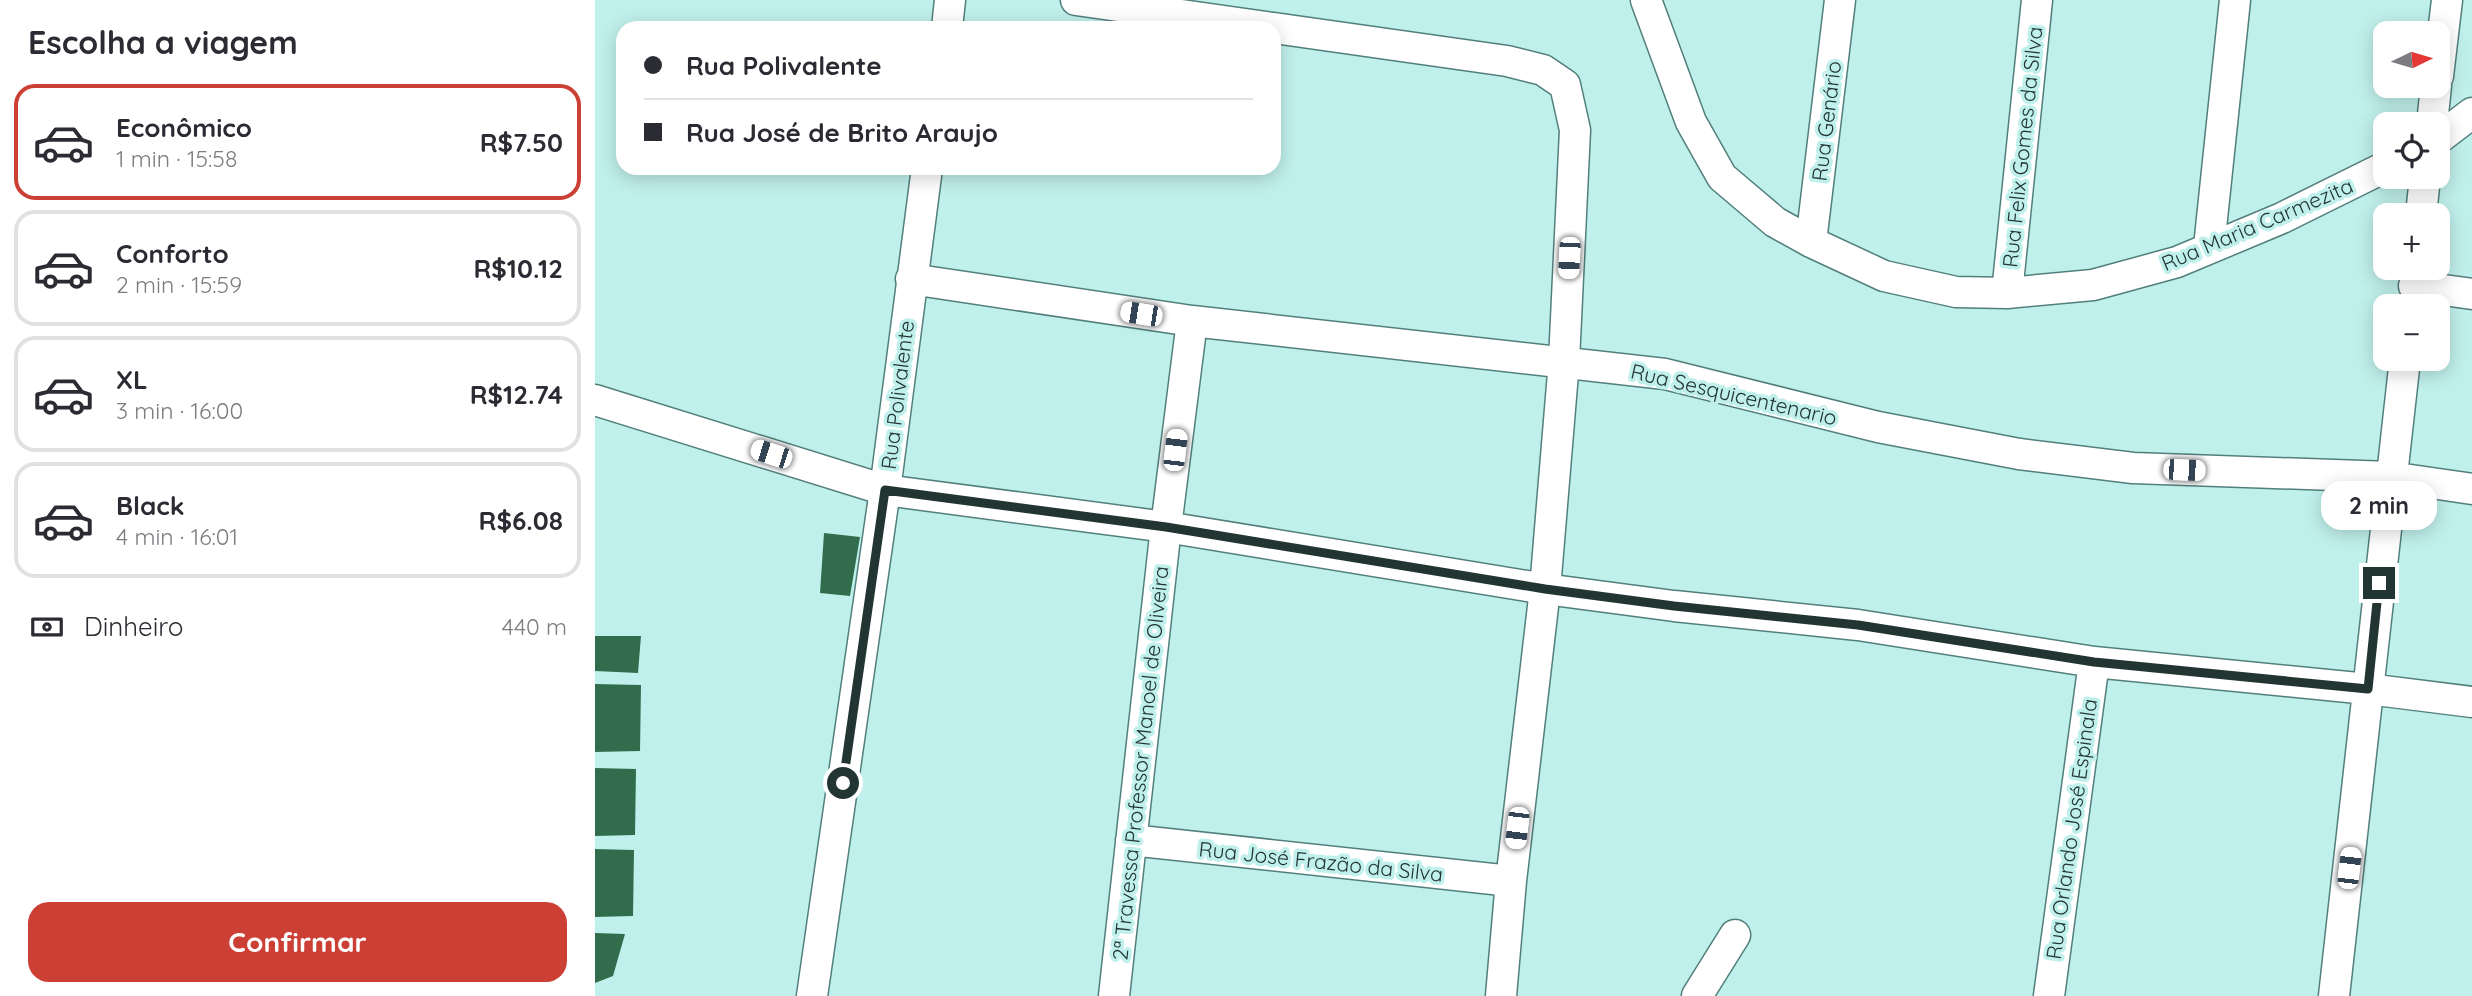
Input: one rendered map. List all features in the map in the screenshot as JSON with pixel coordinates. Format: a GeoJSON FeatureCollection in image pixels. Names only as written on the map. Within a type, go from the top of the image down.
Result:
{"type":"FeatureCollection","features":[{"type":"Feature","properties":{"kind":"street"},"geometry":{"type":"LineString","coordinates":[[948,21],[950,0]]}},
{"type":"Feature","properties":{"kind":"street"},"geometry":{"type":"LineString","coordinates":[[1076,0],[1224,21]]}},
{"type":"Feature","properties":{"kind":"street","name":"Rua Maria Carmezita"},"geometry":{"type":"LineString","coordinates":[[1646,0],[1691,122],[1722,177],[1775,222],[1884,276],[1956,292],[2007,293],[2093,285],[2177,262],[2282,218],[2373,173]]}},
{"type":"Feature","properties":{"kind":"street","name":"Rua Genário"},"geometry":{"type":"LineString","coordinates":[[1811,242],[1840,0]]}},
{"type":"Feature","properties":{"kind":"street","name":"Rua Felix Gomes da Silva"},"geometry":{"type":"LineString","coordinates":[[2007,293],[2037,0]]}},
{"type":"Feature","properties":{"kind":"street"},"geometry":{"type":"LineString","coordinates":[[2210,247],[2235,0]]}},
{"type":"Feature","properties":{"kind":"street"},"geometry":{"type":"LineString","coordinates":[[2445,21],[2448,0]]}},
{"type":"Feature","properties":{"kind":"street"},"geometry":{"type":"LineString","coordinates":[[1281,29],[1507,61],[1543,70],[1565,85],[1575,130],[1564,361],[1545,589],[1511,881],[1501,996]]}},
{"type":"Feature","properties":{"kind":"street"},"geometry":{"type":"LineString","coordinates":[[2450,130],[2472,113]]}},
{"type":"Feature","properties":{"kind":"street","name":"Rua Polivalente"},"geometry":{"type":"LineString","coordinates":[[812,996],[885,490],[926,175]]}},
{"type":"Feature","properties":{"kind":"street","name":"Rua Sesquicentenario"},"geometry":{"type":"LineString","coordinates":[[911,279],[1192,321],[1665,374],[1878,427],[2019,454],[2133,468],[2390,477],[2472,489]]}},
{"type":"Feature","properties":{"kind":"street"},"geometry":{"type":"LineString","coordinates":[[2413,287],[2472,293]]}},
{"type":"Feature","properties":{"kind":"street","name":"2ª Travessa Professor Manoel de Oliveira"},"geometry":{"type":"LineString","coordinates":[[1114,996],[1166,527],[1192,321]]}},
{"type":"Feature","properties":{"kind":"street"},"geometry":{"type":"LineString","coordinates":[[2334,996],[2403,371]]}},
{"type":"Feature","properties":{"kind":"street"},"geometry":{"type":"LineString","coordinates":[[595,400],[885,490],[1166,527],[1545,589],[1674,606],[1858,625],[2094,662],[2472,702]]}},
{"type":"Feature","properties":{"kind":"street","name":"Rua Orlando José Espinala"},"geometry":{"type":"LineString","coordinates":[[2049,996],[2094,662]]}},
{"type":"Feature","properties":{"kind":"street","name":"Rua José Frazão da Silva"},"geometry":{"type":"LineString","coordinates":[[1131,840],[1511,881]]}},
{"type":"Feature","properties":{"kind":"street"},"geometry":{"type":"LineString","coordinates":[[1697,996],[1735,935]]}},
{"type":"Feature","properties":{"kind":"building"},"geometry":{"type":"Polygon","coordinates":[[[824,533],[860,537],[850,596],[820,593],[824,533]]]}},
{"type":"Feature","properties":{"kind":"building"},"geometry":{"type":"Polygon","coordinates":[[[595,636],[641,636],[638,673],[595,671],[595,636]]]}},
{"type":"Feature","properties":{"kind":"building"},"geometry":{"type":"Polygon","coordinates":[[[595,684],[641,685],[640,751],[595,752],[595,684]]]}},
{"type":"Feature","properties":{"kind":"building"},"geometry":{"type":"Polygon","coordinates":[[[595,768],[636,769],[635,835],[595,836],[595,768]]]}},
{"type":"Feature","properties":{"kind":"building"},"geometry":{"type":"Polygon","coordinates":[[[595,849],[634,850],[633,916],[595,917],[595,849]]]}},
{"type":"Feature","properties":{"kind":"building"},"geometry":{"type":"Polygon","coordinates":[[[595,933],[625,934],[613,976],[595,983],[595,933]]]}},
{"type":"Feature","properties":{"kind":"route"},"geometry":{"type":"LineString","coordinates":[[843,783],[885,490],[1166,527],[1545,589],[1674,606],[1858,625],[2094,662],[2368,689],[2379,583]]}}]}
